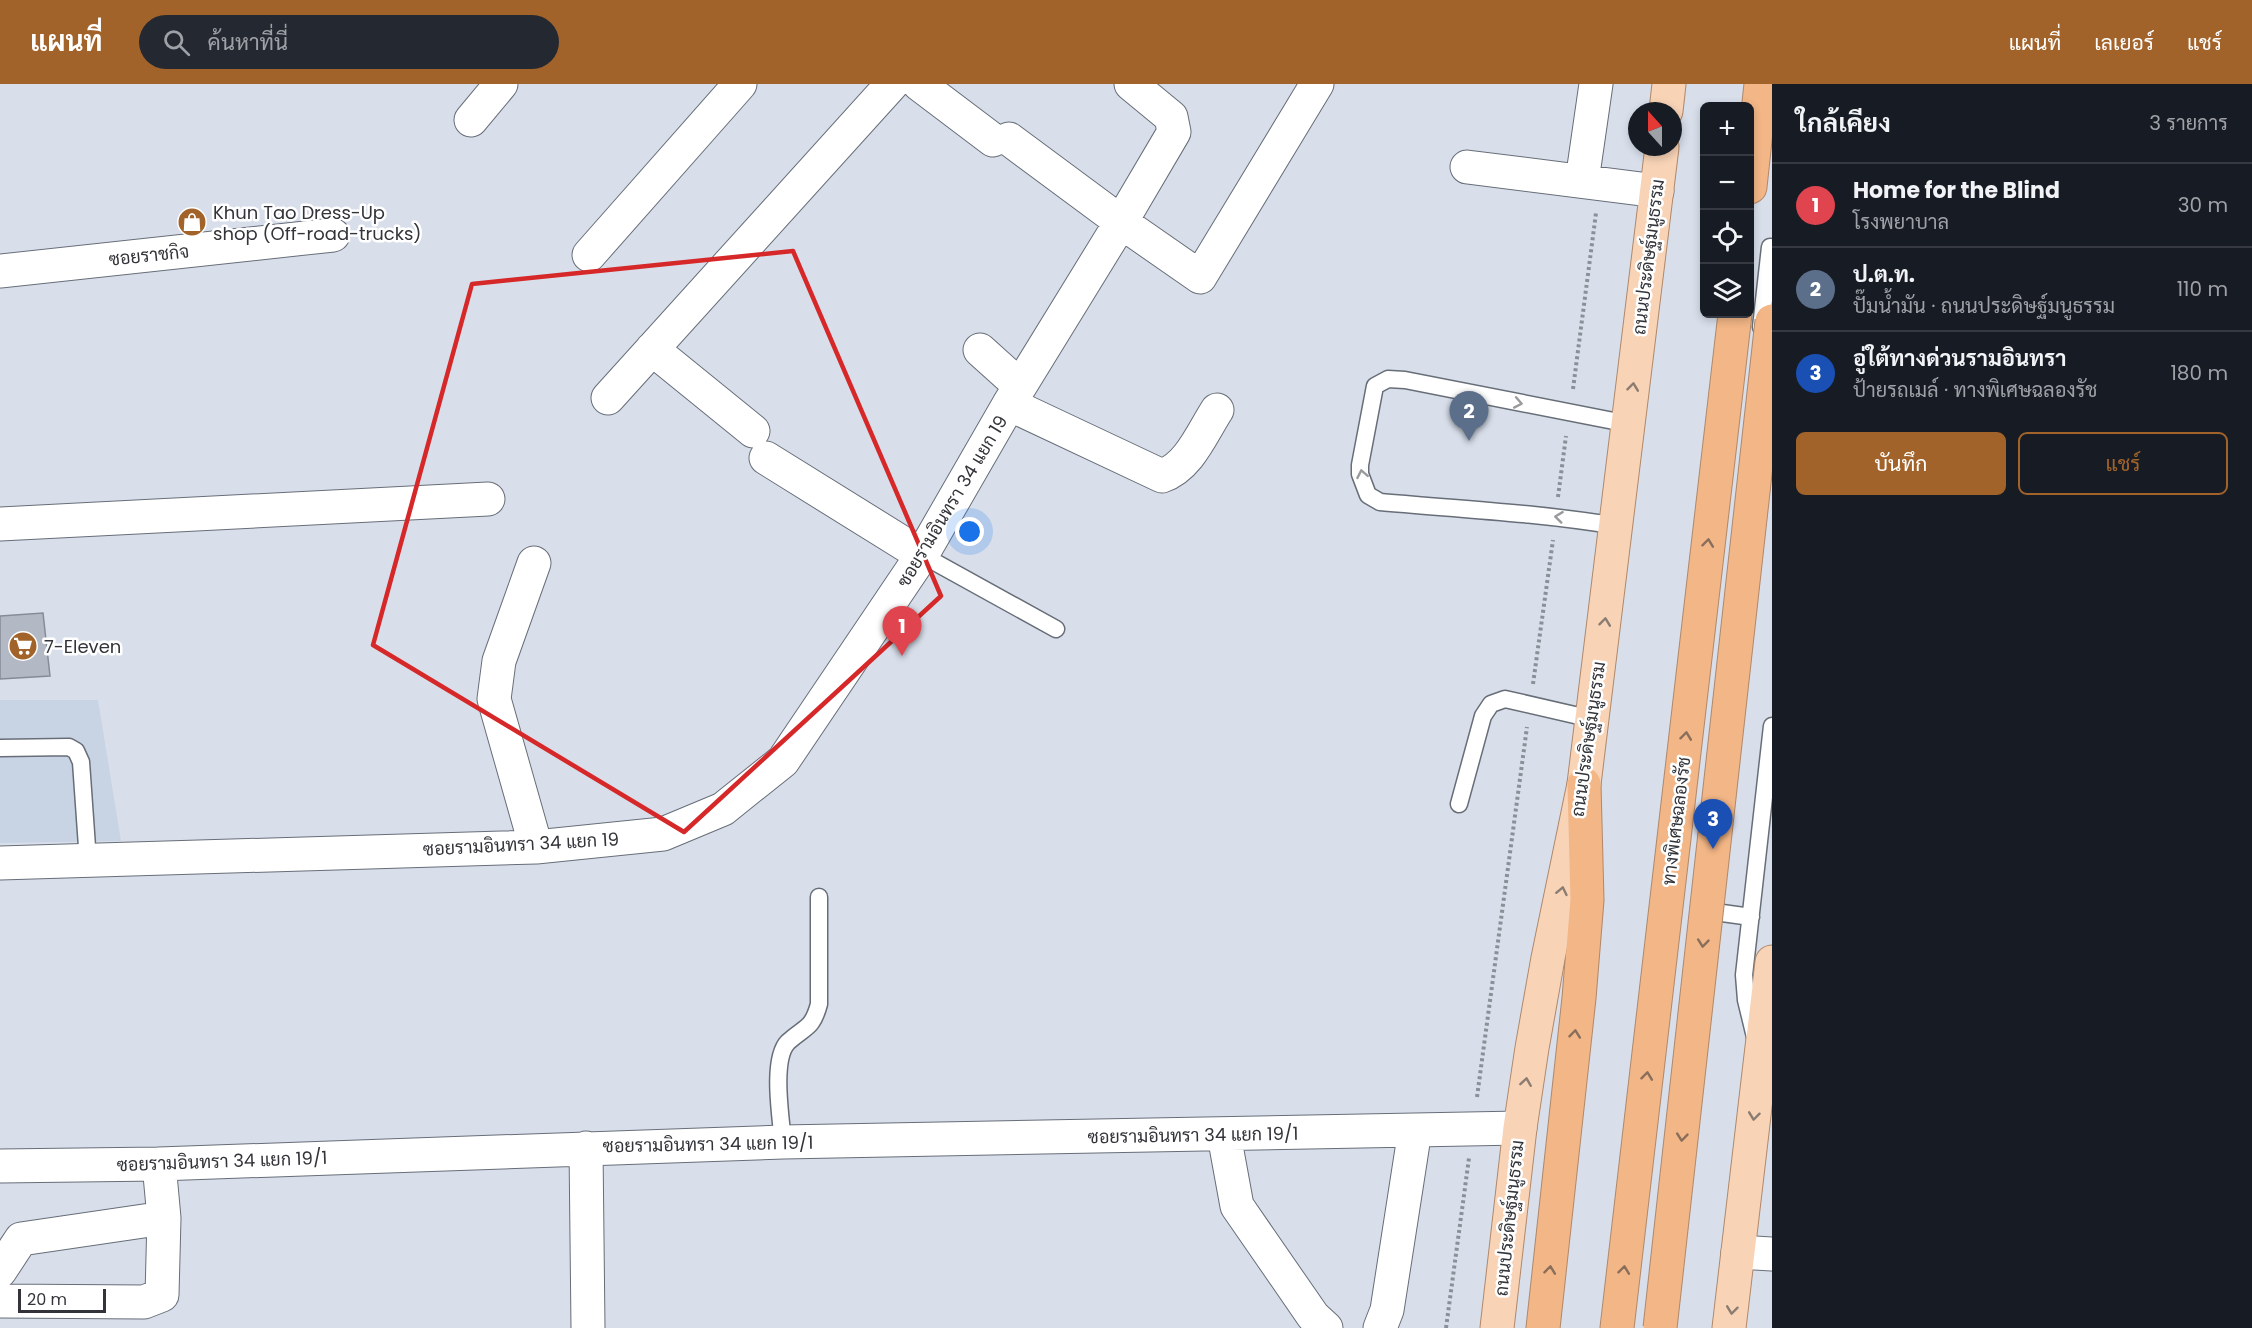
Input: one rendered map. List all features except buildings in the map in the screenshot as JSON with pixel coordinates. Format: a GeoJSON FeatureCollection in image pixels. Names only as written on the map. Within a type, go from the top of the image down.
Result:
{"type":"FeatureCollection","features":[{"type":"Feature","properties":{"kind":"highway"},"geometry":{"type":"LineString","coordinates":[[1753,156],[1761,84]]}},
{"type":"Feature","properties":{"kind":"highway","name":"ทางพิเศษฉลองรัช"},"geometry":{"type":"LineString","coordinates":[[1617,1328],[1735,318]]}},
{"type":"Feature","properties":{"kind":"highway"},"geometry":{"type":"LineString","coordinates":[[1660,1328],[1772,321]]}},
{"type":"Feature","properties":{"kind":"highway"},"geometry":{"type":"LineString","coordinates":[[1543,1328],[1577,1019],[1587,900],[1584,784]]}},
{"type":"Feature","properties":{"kind":"main road"},"geometry":{"type":"LineString","coordinates":[[1666,102],[1669,84]]}},
{"type":"Feature","properties":{"kind":"main road","name":"ถนนประดิษฐ์มนูธรรม"},"geometry":{"type":"LineString","coordinates":[[1497,1328],[1520,1128],[1548,958],[1584,784],[1661,156]]}},
{"type":"Feature","properties":{"kind":"main road"},"geometry":{"type":"LineString","coordinates":[[1730,1328],[1772,962]]}},
{"type":"Feature","properties":{"kind":"street"},"geometry":{"type":"LineString","coordinates":[[471,120],[501,84]]}},
{"type":"Feature","properties":{"kind":"street"},"geometry":{"type":"LineString","coordinates":[[589,255],[740,84]]}},
{"type":"Feature","properties":{"kind":"street"},"geometry":{"type":"LineString","coordinates":[[608,398],[892,84]]}},
{"type":"Feature","properties":{"kind":"street"},"geometry":{"type":"LineString","coordinates":[[919,84],[1200,277],[1317,84]]}},
{"type":"Feature","properties":{"kind":"street","name":"ซอยรามอินทรา 34 แยก 19"},"geometry":{"type":"LineString","coordinates":[[0,863],[536,847],[663,834],[723,809],[783,761],[922,555],[1015,395],[1121,222],[1174,128],[1171,117],[1131,84]]}},
{"type":"Feature","properties":{"kind":"street"},"geometry":{"type":"LineString","coordinates":[[1582,181],[1596,84]]}},
{"type":"Feature","properties":{"kind":"street"},"geometry":{"type":"LineString","coordinates":[[1467,167],[1657,191]]}},
{"type":"Feature","properties":{"kind":"street","name":"ซอยราชกิจ"},"geometry":{"type":"LineString","coordinates":[[0,271],[333,235]]}},
{"type":"Feature","properties":{"kind":"street"},"geometry":{"type":"LineString","coordinates":[[652,349],[759,445],[922,555]]}},
{"type":"Feature","properties":{"kind":"street"},"geometry":{"type":"LineString","coordinates":[[980,350],[1015,395],[1162,476],[1174,472],[1185,460],[1217,410]]}},
{"type":"Feature","properties":{"kind":"street"},"geometry":{"type":"LineString","coordinates":[[0,524],[488,499]]}},
{"type":"Feature","properties":{"kind":"street"},"geometry":{"type":"LineString","coordinates":[[534,563],[499,661],[494,699],[536,847]]}},
{"type":"Feature","properties":{"kind":"street","name":"ซอยรามอินทรา 34 แยก 19/1"},"geometry":{"type":"LineString","coordinates":[[0,1166],[159,1164],[783,1142],[1520,1128]]}},
{"type":"Feature","properties":{"kind":"street"},"geometry":{"type":"LineString","coordinates":[[1380,1328],[1387,1310],[1415,1130]]}},
{"type":"Feature","properties":{"kind":"street"},"geometry":{"type":"LineString","coordinates":[[1224,1134],[1237,1206],[1313,1316],[1326,1328]]}},
{"type":"Feature","properties":{"kind":"street"},"geometry":{"type":"LineString","coordinates":[[586,1148],[588,1328]]}},
{"type":"Feature","properties":{"kind":"street"},"geometry":{"type":"LineString","coordinates":[[0,1301],[144,1302],[162,1296],[164,1218],[159,1164]]}},
{"type":"Feature","properties":{"kind":"street"},"geometry":{"type":"LineString","coordinates":[[0,1271],[21,1239],[164,1218]]}},
{"type":"Feature","properties":{"kind":"street"},"geometry":{"type":"LineString","coordinates":[[1738,1252],[1772,1254]]}},
{"type":"Feature","properties":{"kind":"lane"},"geometry":{"type":"LineString","coordinates":[[1750,917],[1710,910],[1702,900],[1698,887],[1770,247]]}},
{"type":"Feature","properties":{"kind":"lane"},"geometry":{"type":"LineString","coordinates":[[1617,526],[1556,516],[1380,502],[1368,495],[1360,474],[1360,465],[1375,386],[1388,379],[1405,380],[1629,424]]}},
{"type":"Feature","properties":{"kind":"lane"},"geometry":{"type":"LineString","coordinates":[[922,555],[1056,629]]}},
{"type":"Feature","properties":{"kind":"lane"},"geometry":{"type":"LineString","coordinates":[[1459,804],[1483,716],[1491,704],[1505,699],[1592,719]]}},
{"type":"Feature","properties":{"kind":"lane"},"geometry":{"type":"LineString","coordinates":[[1761,1058],[1744,992],[1750,917],[1772,726]]}},
{"type":"Feature","properties":{"kind":"lane"},"geometry":{"type":"LineString","coordinates":[[0,748],[69,747],[76,751],[81,762],[88,861]]}},
{"type":"Feature","properties":{"kind":"lane"},"geometry":{"type":"LineString","coordinates":[[783,1142],[779,1067],[781,1054],[788,1043],[815,1019],[819,1004],[819,897]]}},
{"type":"Feature","properties":{"kind":"highlighted area"},"geometry":{"type":"Polygon","coordinates":[[[793,251],[941,596],[684,832],[373,645],[472,284],[793,251]]]}},
{"type":"Feature","properties":{"kind":"shaded area"},"geometry":{"type":"Polygon","coordinates":[[[0,700],[98,700],[121,841],[0,843],[0,700]]]}},
{"type":"Feature","properties":{"kind":"place","name":"Khun Tao Dress-Up shop (Off-road-trucks)"},"geometry":{"type":"Point","coordinates":[192,222]}},
{"type":"Feature","properties":{"kind":"place","name":"ป.ต.ท."},"geometry":{"type":"Point","coordinates":[1469,441]}},
{"type":"Feature","properties":{"kind":"place","name":"7-Eleven"},"geometry":{"type":"Point","coordinates":[23,646]}},
{"type":"Feature","properties":{"kind":"place","name":"Home for the Blind"},"geometry":{"type":"Point","coordinates":[902,656]}},
{"type":"Feature","properties":{"kind":"place","name":"อู่ใต้ทางด่วนรามอินทรา"},"geometry":{"type":"Point","coordinates":[1713,849]}}]}
